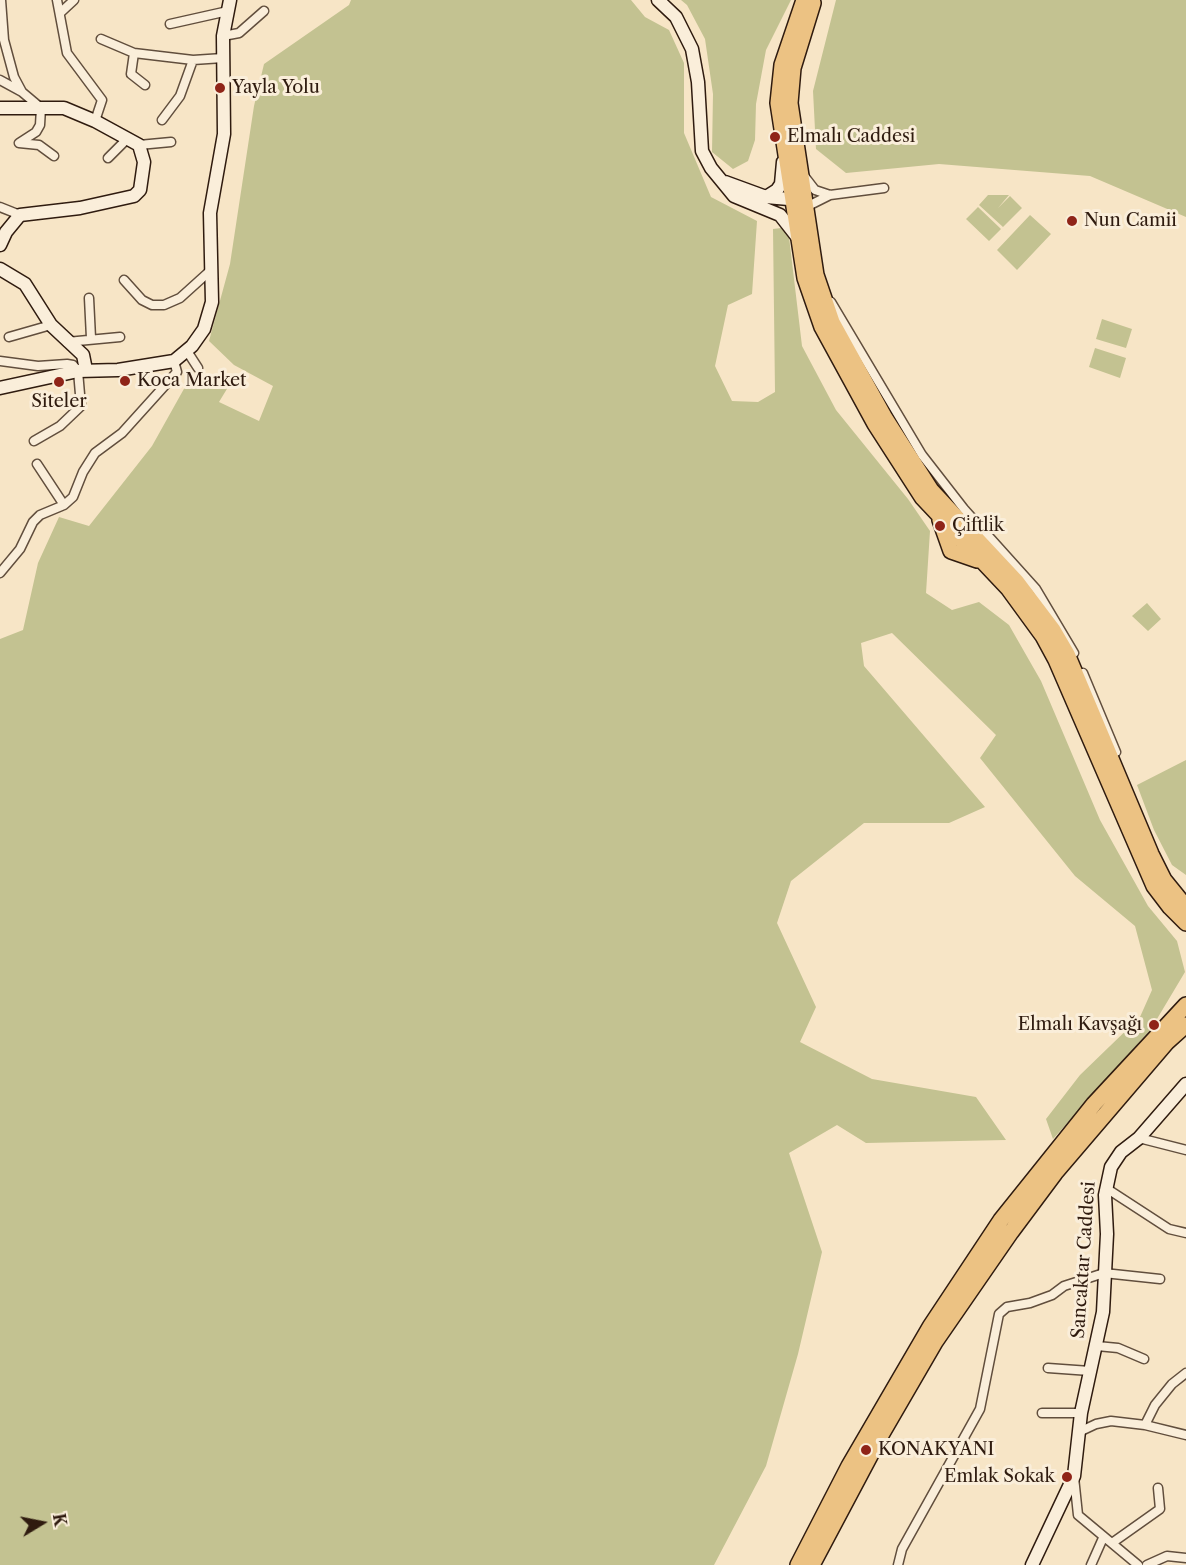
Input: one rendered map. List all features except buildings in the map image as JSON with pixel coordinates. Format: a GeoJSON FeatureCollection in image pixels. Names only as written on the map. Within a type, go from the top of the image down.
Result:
{"type":"FeatureCollection","features":[{"type":"Feature","properties":{"kind":"highway"},"geometry":{"type":"LineString","coordinates":[[804,0],[782,65],[778,104],[796,203],[832,322],[909,458],[931,490],[1016,581],[1053,630],[1066,654],[1164,880],[1186,907]]}},
{"type":"Feature","properties":{"kind":"highway"},"geometry":{"type":"LineString","coordinates":[[814,0],[793,68],[790,103],[798,165],[796,203],[799,240],[805,278],[822,327],[899,464],[936,512],[1014,596],[1047,644],[1154,886],[1186,923]]}},
{"type":"Feature","properties":{"kind":"highway"},"geometry":{"type":"LineString","coordinates":[[798,1565],[849,1466],[930,1327],[1001,1220],[1094,1104],[1186,1005]]}},
{"type":"Feature","properties":{"kind":"highway"},"geometry":{"type":"LineString","coordinates":[[812,1565],[881,1435],[935,1342],[1011,1232],[1055,1173],[1167,1042],[1186,1025]]}},
{"type":"Feature","properties":{"kind":"street"},"geometry":{"type":"LineString","coordinates":[[1,0],[4,40],[14,78],[22,92]]}},
{"type":"Feature","properties":{"kind":"street"},"geometry":{"type":"LineString","coordinates":[[57,0],[68,53],[102,100],[95,121]]}},
{"type":"Feature","properties":{"kind":"street"},"geometry":{"type":"LineString","coordinates":[[60,13],[74,0]]}},
{"type":"Feature","properties":{"kind":"street"},"geometry":{"type":"LineString","coordinates":[[658,0],[676,17],[692,49],[698,82],[702,151],[721,181],[734,196],[764,202],[796,203],[822,201],[830,195],[884,188]]}},
{"type":"Feature","properties":{"kind":"street"},"geometry":{"type":"LineString","coordinates":[[0,388],[82,371],[118,370],[174,361],[187,351],[204,329],[211,314],[210,213],[224,134],[223,36],[229,6],[170,24]]}},
{"type":"Feature","properties":{"kind":"street"},"geometry":{"type":"LineString","coordinates":[[223,36],[239,33],[264,11]]}},
{"type":"Feature","properties":{"kind":"street"},"geometry":{"type":"LineString","coordinates":[[101,39],[134,53],[193,60],[223,58]]}},
{"type":"Feature","properties":{"kind":"street"},"geometry":{"type":"LineString","coordinates":[[134,53],[131,74],[145,85]]}},
{"type":"Feature","properties":{"kind":"street"},"geometry":{"type":"LineString","coordinates":[[162,120],[180,96],[193,60]]}},
{"type":"Feature","properties":{"kind":"street"},"geometry":{"type":"LineString","coordinates":[[0,81],[22,92],[41,108]]}},
{"type":"Feature","properties":{"kind":"street"},"geometry":{"type":"LineString","coordinates":[[41,108],[40,125],[36,132],[20,143],[39,145],[54,156]]}},
{"type":"Feature","properties":{"kind":"street"},"geometry":{"type":"LineString","coordinates":[[3,110],[64,108],[95,121],[139,145],[171,142]]}},
{"type":"Feature","properties":{"kind":"street"},"geometry":{"type":"LineString","coordinates":[[108,158],[128,138]]}},
{"type":"Feature","properties":{"kind":"street"},"geometry":{"type":"LineString","coordinates":[[764,202],[781,184],[783,140]]}},
{"type":"Feature","properties":{"kind":"street"},"geometry":{"type":"LineString","coordinates":[[0,207],[20,215],[80,208],[134,196],[140,190],[143,176],[144,162],[139,145]]}},
{"type":"Feature","properties":{"kind":"street"},"geometry":{"type":"LineString","coordinates":[[798,165],[811,186],[830,195]]}},
{"type":"Feature","properties":{"kind":"street"},"geometry":{"type":"LineString","coordinates":[[764,202],[780,215],[799,240]]}},
{"type":"Feature","properties":{"kind":"street"},"geometry":{"type":"LineString","coordinates":[[0,245],[6,232],[20,215]]}},
{"type":"Feature","properties":{"kind":"street"},"geometry":{"type":"LineString","coordinates":[[0,269],[25,284],[51,325],[83,355],[81,406],[60,426],[34,441]]}},
{"type":"Feature","properties":{"kind":"street"},"geometry":{"type":"LineString","coordinates":[[124,280],[142,300],[152,305],[164,305],[180,298],[211,270]]}},
{"type":"Feature","properties":{"kind":"street"},"geometry":{"type":"LineString","coordinates":[[89,298],[91,338]]}},
{"type":"Feature","properties":{"kind":"street"},"geometry":{"type":"LineString","coordinates":[[9,337],[51,325]]}},
{"type":"Feature","properties":{"kind":"street"},"geometry":{"type":"LineString","coordinates":[[68,342],[120,337]]}},
{"type":"Feature","properties":{"kind":"street"},"geometry":{"type":"LineString","coordinates":[[187,351],[198,368]]}},
{"type":"Feature","properties":{"kind":"street"},"geometry":{"type":"LineString","coordinates":[[0,361],[39,366],[67,364],[82,371]]}},
{"type":"Feature","properties":{"kind":"street"},"geometry":{"type":"LineString","coordinates":[[0,573],[20,549],[40,515],[73,498],[83,472],[95,453],[122,433],[177,372],[174,361]]}},
{"type":"Feature","properties":{"kind":"street"},"geometry":{"type":"LineString","coordinates":[[37,464],[63,505]]}},
{"type":"Feature","properties":{"kind":"street","name":"Sancaktar Caddesi"},"geometry":{"type":"LineString","coordinates":[[1032,1565],[1074,1476],[1081,1413],[1103,1312],[1106,1188],[1111,1167],[1121,1152],[1139,1138],[1185,1086]]}},
{"type":"Feature","properties":{"kind":"street"},"geometry":{"type":"LineString","coordinates":[[1139,1138],[1186,1150]]}},
{"type":"Feature","properties":{"kind":"street"},"geometry":{"type":"LineString","coordinates":[[1106,1188],[1169,1229],[1186,1233]]}},
{"type":"Feature","properties":{"kind":"street"},"geometry":{"type":"LineString","coordinates":[[898,1565],[902,1549],[980,1409],[999,1314],[1007,1307],[1030,1303],[1052,1295],[1064,1286],[1104,1273],[1161,1279]]}},
{"type":"Feature","properties":{"kind":"street"},"geometry":{"type":"LineString","coordinates":[[1096,1346],[1118,1348],[1143,1359]]}},
{"type":"Feature","properties":{"kind":"street"},"geometry":{"type":"LineString","coordinates":[[1048,1368],[1090,1371]]}},
{"type":"Feature","properties":{"kind":"street"},"geometry":{"type":"LineString","coordinates":[[1145,1425],[1155,1405],[1172,1384],[1186,1373]]}},
{"type":"Feature","properties":{"kind":"street"},"geometry":{"type":"LineString","coordinates":[[1042,1413],[1081,1413]]}},
{"type":"Feature","properties":{"kind":"street"},"geometry":{"type":"LineString","coordinates":[[1079,1432],[1096,1424],[1111,1421],[1145,1425],[1186,1435]]}},
{"type":"Feature","properties":{"kind":"street"},"geometry":{"type":"LineString","coordinates":[[1074,1476],[1078,1515],[1138,1565]]}},
{"type":"Feature","properties":{"kind":"street"},"geometry":{"type":"LineString","coordinates":[[1091,1565],[1107,1541],[1160,1509],[1158,1488]]}},
{"type":"Feature","properties":{"kind":"street"},"geometry":{"type":"LineString","coordinates":[[1147,1565],[1167,1556],[1174,1562],[1186,1558]]}},
{"type":"Feature","properties":{"kind":"shaded area"},"geometry":{"type":"Polygon","coordinates":[[[351,0],[631,0],[645,17],[669,30],[684,63],[684,133],[711,197],[757,221],[752,294],[728,305],[715,366],[732,401],[758,402],[775,392],[773,229],[781,228],[789,237],[802,346],[836,410],[908,499],[930,531],[926,593],[952,610],[979,602],[1009,625],[1041,681],[1100,820],[1148,906],[1177,941],[1185,972],[1151,1029],[1053,1139],[1046,1119],[1080,1075],[1140,1017],[1152,990],[1135,926],[1075,876],[980,758],[996,735],[892,633],[861,643],[864,666],[985,807],[949,823],[864,823],[791,881],[777,923],[816,1007],[800,1042],[872,1079],[976,1097],[1006,1140],[866,1143],[837,1125],[789,1153],[822,1252],[798,1354],[766,1466],[714,1565],[0,1565],[0,639],[23,630],[38,563],[59,517],[89,526],[152,446],[185,387],[210,377],[233,379],[219,402],[259,421],[273,386],[234,365],[209,341],[230,264],[254,106],[264,64],[349,5],[351,0]]]}},
{"type":"Feature","properties":{"kind":"shaded area"},"geometry":{"type":"Polygon","coordinates":[[[681,0],[791,0],[766,50],[756,104],[755,140],[748,161],[733,169],[712,152],[713,94],[705,39],[687,5],[681,0]]]}},
{"type":"Feature","properties":{"kind":"shaded area"},"geometry":{"type":"Polygon","coordinates":[[[836,0],[1186,0],[1186,217],[1090,176],[939,164],[846,173],[816,149],[813,91],[836,0]]]}},
{"type":"Feature","properties":{"kind":"shaded area"},"geometry":{"type":"Polygon","coordinates":[[[988,195],[1009,195],[998,208],[1010,196],[1022,208],[1003,227],[979,205],[988,195]]]}},
{"type":"Feature","properties":{"kind":"shaded area"},"geometry":{"type":"Polygon","coordinates":[[[978,207],[1001,229],[989,241],[966,219],[978,207]]]}},
{"type":"Feature","properties":{"kind":"shaded area"},"geometry":{"type":"Polygon","coordinates":[[[1030,215],[1051,234],[1017,270],[997,250],[1030,215]]]}},
{"type":"Feature","properties":{"kind":"shaded area"},"geometry":{"type":"Polygon","coordinates":[[[1102,319],[1132,329],[1126,348],[1096,339],[1102,319]]]}},
{"type":"Feature","properties":{"kind":"shaded area"},"geometry":{"type":"Polygon","coordinates":[[[1095,348],[1126,358],[1120,378],[1089,367],[1095,348]]]}},
{"type":"Feature","properties":{"kind":"shaded area"},"geometry":{"type":"Polygon","coordinates":[[[1147,603],[1161,619],[1148,631],[1132,616],[1147,603]]]}},
{"type":"Feature","properties":{"kind":"shaded area"},"geometry":{"type":"Polygon","coordinates":[[[1186,760],[1186,875],[1172,865],[1154,830],[1137,785],[1186,760]]]}},
{"type":"Feature","properties":{"kind":"place","name":"Yayla Yolu"},"geometry":{"type":"Point","coordinates":[220,88]}},
{"type":"Feature","properties":{"kind":"place","name":"Elmalı Caddesi"},"geometry":{"type":"Point","coordinates":[775,137]}},
{"type":"Feature","properties":{"kind":"place","name":"Nun Camii"},"geometry":{"type":"Point","coordinates":[1072,221]}},
{"type":"Feature","properties":{"kind":"place","name":"Koca Market"},"geometry":{"type":"Point","coordinates":[125,381]}},
{"type":"Feature","properties":{"kind":"place","name":"Siteler"},"geometry":{"type":"Point","coordinates":[59,382]}},
{"type":"Feature","properties":{"kind":"place","name":"Çi̇ftli̇k"},"geometry":{"type":"Point","coordinates":[940,526]}},
{"type":"Feature","properties":{"kind":"place","name":"Elmalı Kavşağı"},"geometry":{"type":"Point","coordinates":[1154,1025]}},
{"type":"Feature","properties":{"kind":"place","name":"KONAKYANI"},"geometry":{"type":"Point","coordinates":[866,1450]}},
{"type":"Feature","properties":{"kind":"place","name":"Emlak Sokak"},"geometry":{"type":"Point","coordinates":[1067,1477]}}]}
